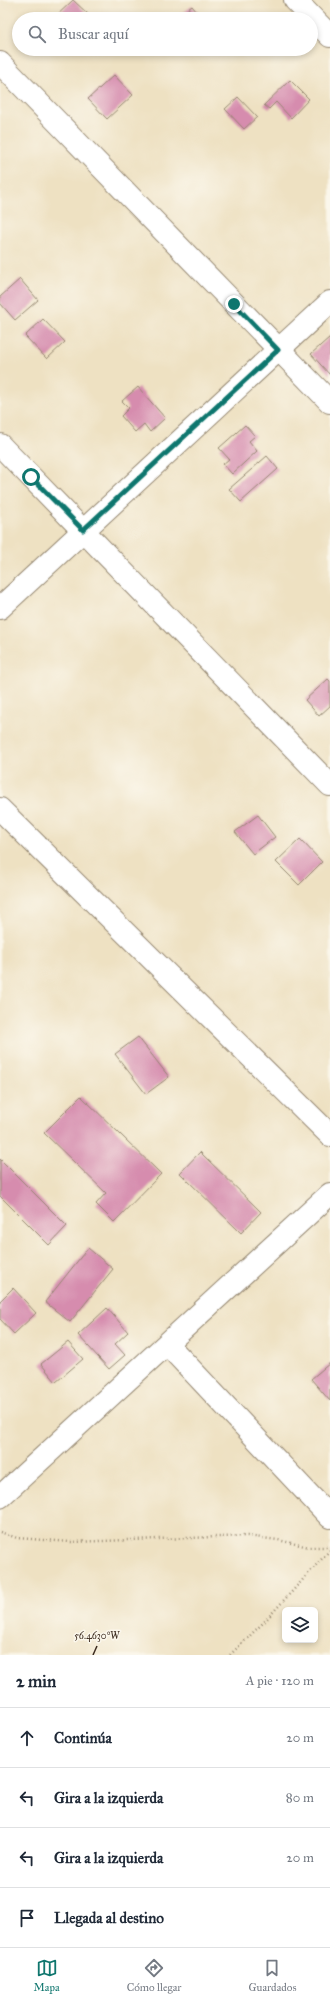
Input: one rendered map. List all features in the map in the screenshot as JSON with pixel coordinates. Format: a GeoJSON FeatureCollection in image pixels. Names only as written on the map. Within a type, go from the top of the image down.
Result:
{"type":"FeatureCollection","features":[{"type":"Feature","properties":{"kind":"street"},"geometry":{"type":"LineString","coordinates":[[295,0],[307,12]]}},
{"type":"Feature","properties":{"kind":"street"},"geometry":{"type":"LineString","coordinates":[[318,24],[330,36]]}},
{"type":"Feature","properties":{"kind":"street"},"geometry":{"type":"LineString","coordinates":[[0,63],[330,402]]}},
{"type":"Feature","properties":{"kind":"street"},"geometry":{"type":"LineString","coordinates":[[0,608],[330,302]]}},
{"type":"Feature","properties":{"kind":"street"},"geometry":{"type":"LineString","coordinates":[[0,445],[330,785]]}},
{"type":"Feature","properties":{"kind":"street"},"geometry":{"type":"LineString","coordinates":[[0,809],[330,1136]]}},
{"type":"Feature","properties":{"kind":"street"},"geometry":{"type":"LineString","coordinates":[[0,1497],[330,1194]]}},
{"type":"Feature","properties":{"kind":"street"},"geometry":{"type":"LineString","coordinates":[[167,1344],[330,1518]]}},
{"type":"Feature","properties":{"kind":"path"},"geometry":{"type":"LineString","coordinates":[[0,1532],[17,1538],[70,1542],[247,1536],[278,1540],[309,1547],[330,1548]]}},
{"type":"Feature","properties":{"kind":"path"},"geometry":{"type":"LineString","coordinates":[[230,1655],[264,1622],[330,1548]]}},
{"type":"Feature","properties":{"kind":"building"},"geometry":{"type":"Polygon","coordinates":[[[73,0],[86,12],[60,12],[73,0]]]}},
{"type":"Feature","properties":{"kind":"building"},"geometry":{"type":"Polygon","coordinates":[[[192,6],[197,12],[184,12],[192,6]]]}},
{"type":"Feature","properties":{"kind":"building"},"geometry":{"type":"Polygon","coordinates":[[[114,75],[133,95],[107,119],[88,99],[114,75]]]}},
{"type":"Feature","properties":{"kind":"building"},"geometry":{"type":"Polygon","coordinates":[[[290,80],[309,99],[291,118],[276,102],[269,109],[264,105],[290,80]]]}},
{"type":"Feature","properties":{"kind":"building"},"geometry":{"type":"Polygon","coordinates":[[[238,97],[257,117],[244,129],[225,109],[238,97]]]}},
{"type":"Feature","properties":{"kind":"building"},"geometry":{"type":"Polygon","coordinates":[[[20,279],[38,300],[15,320],[0,303],[0,297],[20,279]]]}},
{"type":"Feature","properties":{"kind":"building"},"geometry":{"type":"Polygon","coordinates":[[[43,319],[65,342],[47,359],[25,336],[43,319]]]}},
{"type":"Feature","properties":{"kind":"building"},"geometry":{"type":"Polygon","coordinates":[[[330,337],[330,375],[311,354],[330,337]]]}},
{"type":"Feature","properties":{"kind":"building"},"geometry":{"type":"Polygon","coordinates":[[[138,387],[165,418],[150,432],[144,424],[135,432],[121,416],[129,408],[122,401],[138,387]]]}},
{"type":"Feature","properties":{"kind":"building"},"geometry":{"type":"Polygon","coordinates":[[[245,425],[255,436],[249,441],[257,451],[232,474],[223,464],[229,459],[219,448],[245,425]]]}},
{"type":"Feature","properties":{"kind":"building"},"geometry":{"type":"Polygon","coordinates":[[[267,456],[278,469],[241,502],[229,489],[267,456]]]}},
{"type":"Feature","properties":{"kind":"building"},"geometry":{"type":"Polygon","coordinates":[[[328,679],[330,681],[330,706],[319,716],[305,700],[328,679]]]}},
{"type":"Feature","properties":{"kind":"building"},"geometry":{"type":"Polygon","coordinates":[[[258,815],[275,837],[253,854],[235,832],[258,815]]]}},
{"type":"Feature","properties":{"kind":"building"},"geometry":{"type":"Polygon","coordinates":[[[300,839],[322,862],[299,885],[276,862],[300,839]]]}},
{"type":"Feature","properties":{"kind":"building"},"geometry":{"type":"Polygon","coordinates":[[[138,1037],[169,1077],[146,1094],[115,1054],[138,1037]]]}},
{"type":"Feature","properties":{"kind":"building"},"geometry":{"type":"Polygon","coordinates":[[[81,1096],[161,1174],[114,1222],[96,1204],[106,1193],[44,1133],[81,1096]]]}},
{"type":"Feature","properties":{"kind":"building"},"geometry":{"type":"Polygon","coordinates":[[[200,1152],[261,1212],[241,1233],[180,1173],[200,1152]]]}},
{"type":"Feature","properties":{"kind":"building"},"geometry":{"type":"Polygon","coordinates":[[[0,1159],[67,1226],[49,1245],[0,1196],[0,1159]]]}},
{"type":"Feature","properties":{"kind":"building"},"geometry":{"type":"Polygon","coordinates":[[[88,1248],[113,1269],[70,1322],[45,1302],[88,1248]]]}},
{"type":"Feature","properties":{"kind":"building"},"geometry":{"type":"Polygon","coordinates":[[[13,1288],[36,1313],[14,1334],[0,1319],[0,1301],[13,1288]]]}},
{"type":"Feature","properties":{"kind":"building"},"geometry":{"type":"Polygon","coordinates":[[[107,1308],[128,1332],[115,1344],[125,1355],[109,1369],[78,1335],[107,1308]]]}},
{"type":"Feature","properties":{"kind":"building"},"geometry":{"type":"Polygon","coordinates":[[[68,1342],[83,1359],[56,1382],[41,1364],[68,1342]]]}},
{"type":"Feature","properties":{"kind":"building"},"geometry":{"type":"Polygon","coordinates":[[[330,1363],[330,1401],[311,1379],[330,1363]]]}},
{"type":"Feature","properties":{"kind":"route"},"geometry":{"type":"LineString","coordinates":[[31,477],[83,530],[278,350],[234,304]]}}]}
